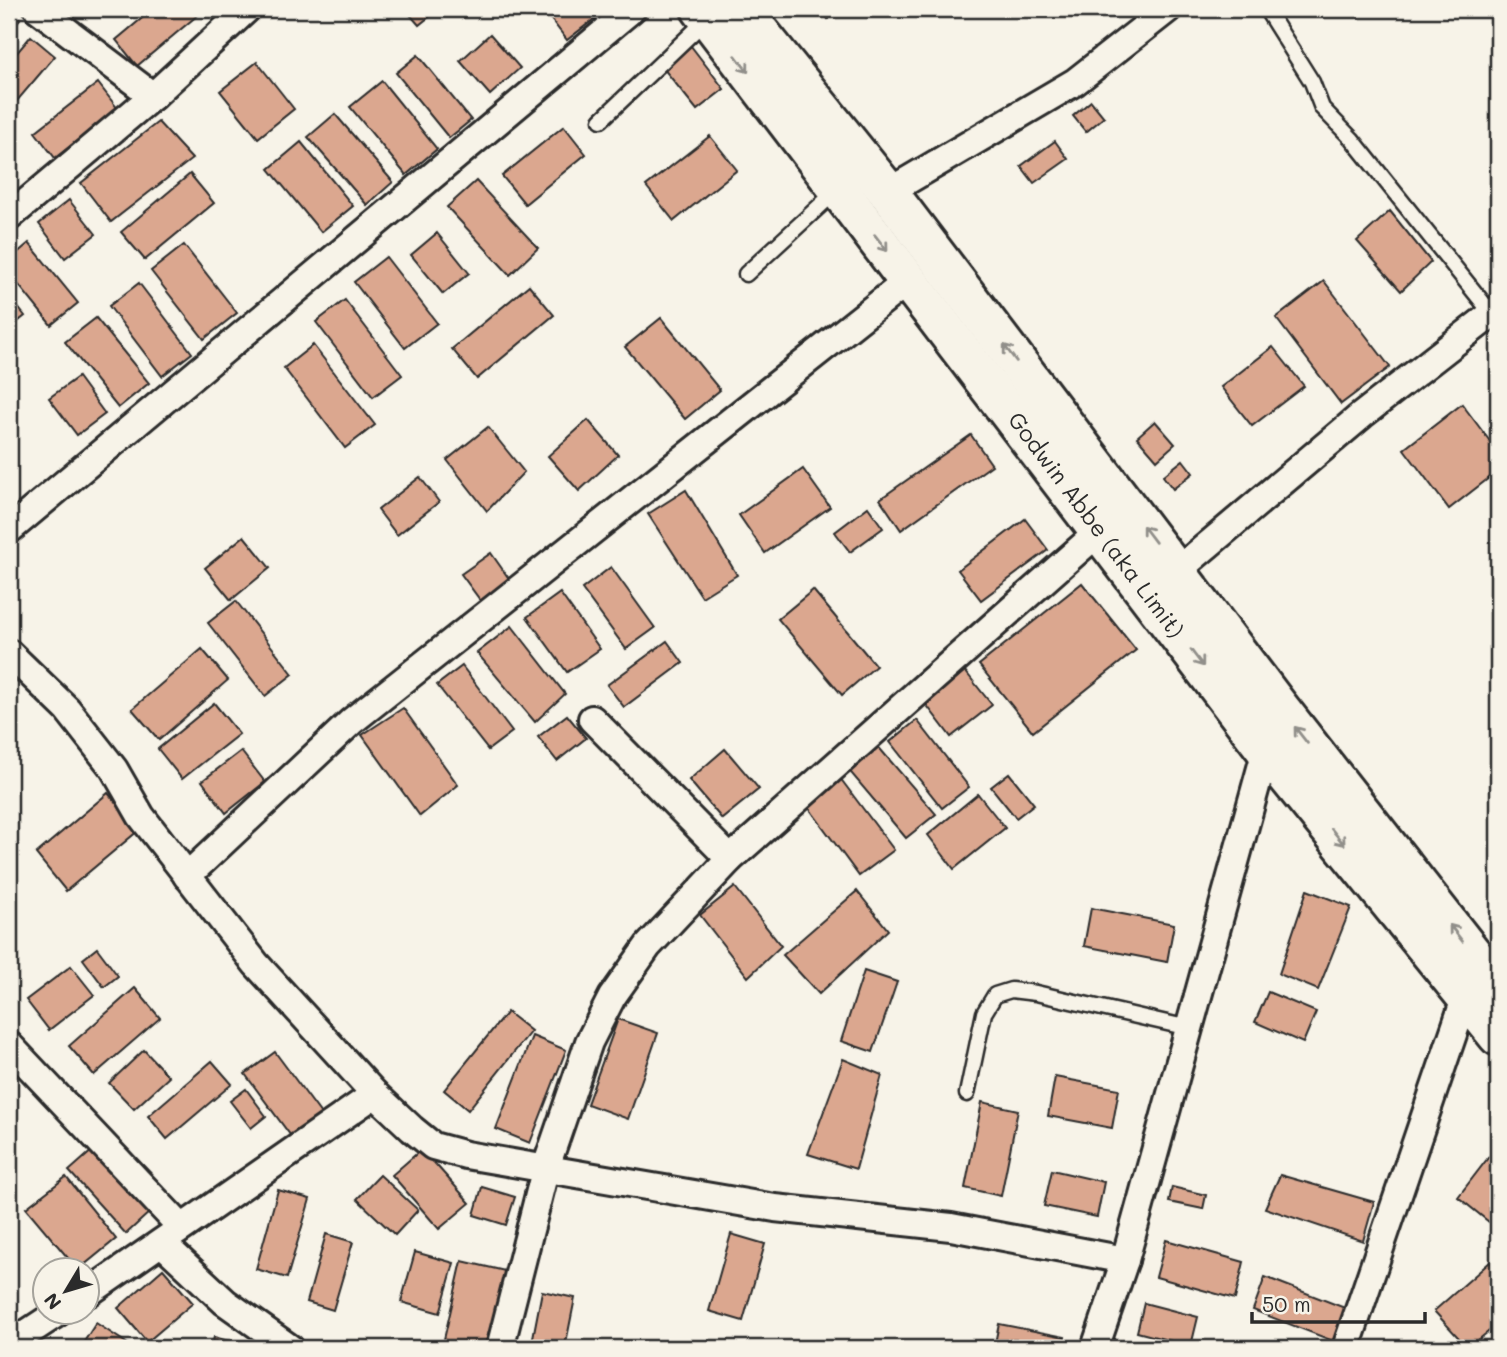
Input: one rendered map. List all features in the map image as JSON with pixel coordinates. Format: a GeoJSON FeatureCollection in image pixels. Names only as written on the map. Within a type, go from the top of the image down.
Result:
{"type":"FeatureCollection","features":[{"type":"Feature","properties":{"kind":"street"},"geometry":{"type":"LineString","coordinates":[[38,9],[153,96]]}},
{"type":"Feature","properties":{"kind":"street"},"geometry":{"type":"LineString","coordinates":[[9,217],[153,96],[247,9]]}},
{"type":"Feature","properties":{"kind":"street"},"geometry":{"type":"LineString","coordinates":[[9,530],[632,9]]}},
{"type":"Feature","properties":{"kind":"street"},"geometry":{"type":"LineString","coordinates":[[859,179],[1075,82],[1168,9]]}},
{"type":"Feature","properties":{"kind":"street","name":"Godwin Abbe (aka Limit)"},"geometry":{"type":"LineString","coordinates":[[727,11],[859,179],[1177,571],[1322,789],[1482,991],[1498,1036]]}},
{"type":"Feature","properties":{"kind":"street","name":"Godwin Abbe (aka Limit)"},"geometry":{"type":"LineString","coordinates":[[859,179],[909,280],[1266,750],[1322,789]]}},
{"type":"Feature","properties":{"kind":"street"},"geometry":{"type":"LineString","coordinates":[[187,876],[352,722],[909,280]]}},
{"type":"Feature","properties":{"kind":"street"},"geometry":{"type":"LineString","coordinates":[[1177,571],[1362,415],[1495,312]]}},
{"type":"Feature","properties":{"kind":"street"},"geometry":{"type":"LineString","coordinates":[[500,1348],[546,1167],[589,1042],[612,997],[648,946],[730,859],[1101,530]]}},
{"type":"Feature","properties":{"kind":"street"},"geometry":{"type":"LineString","coordinates":[[9,653],[74,719],[114,769],[141,816],[256,964],[375,1094],[433,1146],[466,1155],[775,1208],[951,1227],[1125,1260]]}},
{"type":"Feature","properties":{"kind":"street"},"geometry":{"type":"LineString","coordinates":[[592,719],[730,859]]}},
{"type":"Feature","properties":{"kind":"street"},"geometry":{"type":"LineString","coordinates":[[1095,1348],[1125,1260],[1266,750]]}},
{"type":"Feature","properties":{"kind":"street"},"geometry":{"type":"LineString","coordinates":[[1346,1348],[1482,991]]}},
{"type":"Feature","properties":{"kind":"street"},"geometry":{"type":"LineString","coordinates":[[9,1045],[225,1301],[290,1348]]}},
{"type":"Feature","properties":{"kind":"street"},"geometry":{"type":"LineString","coordinates":[[102,1283],[375,1094]]}},
{"type":"Feature","properties":{"kind":"street"},"geometry":{"type":"LineString","coordinates":[[9,1345],[38,1326]]}},
{"type":"Feature","properties":{"kind":"lane"},"geometry":{"type":"LineString","coordinates":[[1266,9],[1312,82],[1322,108],[1352,139],[1495,312]]}},
{"type":"Feature","properties":{"kind":"lane"},"geometry":{"type":"LineString","coordinates":[[601,120],[727,11]]}},
{"type":"Feature","properties":{"kind":"lane"},"geometry":{"type":"LineString","coordinates":[[746,274],[859,179]]}},
{"type":"Feature","properties":{"kind":"lane"},"geometry":{"type":"LineString","coordinates":[[967,1094],[984,1013],[995,995],[1011,990],[1036,993],[1189,1028]]}},
{"type":"Feature","properties":{"kind":"building"},"geometry":{"type":"Polygon","coordinates":[[[153,9],[205,9],[137,66],[116,40],[153,9]]]}},
{"type":"Feature","properties":{"kind":"building"},"geometry":{"type":"Polygon","coordinates":[[[405,9],[439,9],[419,25],[405,9]]]}},
{"type":"Feature","properties":{"kind":"building"},"geometry":{"type":"Polygon","coordinates":[[[543,9],[607,9],[567,40],[543,9]]]}},
{"type":"Feature","properties":{"kind":"building"},"geometry":{"type":"Polygon","coordinates":[[[820,9],[840,9],[828,19],[820,9]]]}},
{"type":"Feature","properties":{"kind":"building"},"geometry":{"type":"Polygon","coordinates":[[[9,10],[20,19],[9,32],[9,10]]]}},
{"type":"Feature","properties":{"kind":"building"},"geometry":{"type":"Polygon","coordinates":[[[490,34],[520,68],[490,95],[460,61],[490,34]]]}},
{"type":"Feature","properties":{"kind":"building"},"geometry":{"type":"Polygon","coordinates":[[[31,36],[55,56],[11,108],[9,62],[31,36]]]}},
{"type":"Feature","properties":{"kind":"building"},"geometry":{"type":"Polygon","coordinates":[[[691,46],[724,89],[697,110],[663,68],[691,46]]]}},
{"type":"Feature","properties":{"kind":"building"},"geometry":{"type":"Polygon","coordinates":[[[418,55],[471,120],[449,138],[396,73],[418,55]]]}},
{"type":"Feature","properties":{"kind":"building"},"geometry":{"type":"Polygon","coordinates":[[[257,62],[294,109],[258,138],[220,91],[257,62]]]}},
{"type":"Feature","properties":{"kind":"building"},"geometry":{"type":"Polygon","coordinates":[[[382,81],[437,149],[406,175],[350,107],[382,81]]]}},
{"type":"Feature","properties":{"kind":"building"},"geometry":{"type":"Polygon","coordinates":[[[98,83],[118,109],[55,158],[35,132],[98,83]]]}},
{"type":"Feature","properties":{"kind":"building"},"geometry":{"type":"Polygon","coordinates":[[[1091,101],[1104,117],[1086,132],[1073,116],[1091,101]]]}},
{"type":"Feature","properties":{"kind":"building"},"geometry":{"type":"Polygon","coordinates":[[[335,114],[393,182],[367,205],[308,137],[335,114]]]}},
{"type":"Feature","properties":{"kind":"building"},"geometry":{"type":"Polygon","coordinates":[[[158,122],[192,159],[111,222],[81,183],[158,122]]]}},
{"type":"Feature","properties":{"kind":"building"},"geometry":{"type":"Polygon","coordinates":[[[564,126],[586,154],[525,204],[502,176],[564,126]]]}},
{"type":"Feature","properties":{"kind":"building"},"geometry":{"type":"Polygon","coordinates":[[[710,136],[737,170],[674,221],[646,186],[710,136]]]}},
{"type":"Feature","properties":{"kind":"building"},"geometry":{"type":"Polygon","coordinates":[[[1055,141],[1068,159],[1034,183],[1021,166],[1055,141]]]}},
{"type":"Feature","properties":{"kind":"building"},"geometry":{"type":"Polygon","coordinates":[[[301,142],[353,206],[321,232],[269,169],[301,142]]]}},
{"type":"Feature","properties":{"kind":"building"},"geometry":{"type":"Polygon","coordinates":[[[190,174],[214,203],[145,260],[121,232],[190,174]]]}},
{"type":"Feature","properties":{"kind":"building"},"geometry":{"type":"Polygon","coordinates":[[[476,181],[538,248],[510,275],[447,207],[476,181]]]}},
{"type":"Feature","properties":{"kind":"building"},"geometry":{"type":"Polygon","coordinates":[[[69,200],[96,234],[65,258],[39,224],[69,200]]]}},
{"type":"Feature","properties":{"kind":"building"},"geometry":{"type":"Polygon","coordinates":[[[1390,211],[1431,262],[1401,291],[1357,241],[1390,211]]]}},
{"type":"Feature","properties":{"kind":"building"},"geometry":{"type":"Polygon","coordinates":[[[437,233],[469,273],[443,294],[411,255],[437,233]]]}},
{"type":"Feature","properties":{"kind":"building"},"geometry":{"type":"Polygon","coordinates":[[[29,243],[78,303],[51,325],[9,273],[9,260],[29,243]]]}},
{"type":"Feature","properties":{"kind":"building"},"geometry":{"type":"Polygon","coordinates":[[[184,245],[237,313],[204,339],[151,271],[184,245]]]}},
{"type":"Feature","properties":{"kind":"building"},"geometry":{"type":"Polygon","coordinates":[[[386,257],[437,323],[405,348],[354,282],[386,257]]]}},
{"type":"Feature","properties":{"kind":"building"},"geometry":{"type":"Polygon","coordinates":[[[1324,281],[1390,367],[1341,404],[1276,318],[1324,281]]]}},
{"type":"Feature","properties":{"kind":"building"},"geometry":{"type":"Polygon","coordinates":[[[139,283],[192,353],[162,376],[109,306],[139,283]]]}},
{"type":"Feature","properties":{"kind":"building"},"geometry":{"type":"Polygon","coordinates":[[[529,285],[554,315],[477,379],[452,349],[529,285]]]}},
{"type":"Feature","properties":{"kind":"building"},"geometry":{"type":"Polygon","coordinates":[[[9,296],[25,316],[9,329],[9,296]]]}},
{"type":"Feature","properties":{"kind":"building"},"geometry":{"type":"Polygon","coordinates":[[[345,300],[402,375],[373,397],[316,322],[345,300]]]}},
{"type":"Feature","properties":{"kind":"building"},"geometry":{"type":"Polygon","coordinates":[[[96,318],[149,383],[118,408],[65,342],[96,318]]]}},
{"type":"Feature","properties":{"kind":"building"},"geometry":{"type":"Polygon","coordinates":[[[661,318],[720,390],[685,419],[625,347],[661,318]]]}},
{"type":"Feature","properties":{"kind":"building"},"geometry":{"type":"Polygon","coordinates":[[[313,345],[375,425],[345,448],[284,368],[313,345]]]}},
{"type":"Feature","properties":{"kind":"building"},"geometry":{"type":"Polygon","coordinates":[[[1273,347],[1304,386],[1252,426],[1221,387],[1273,347]]]}},
{"type":"Feature","properties":{"kind":"building"},"geometry":{"type":"Polygon","coordinates":[[[78,377],[105,414],[77,435],[49,398],[78,377]]]}},
{"type":"Feature","properties":{"kind":"building"},"geometry":{"type":"Polygon","coordinates":[[[1462,404],[1498,452],[1498,471],[1449,509],[1404,449],[1462,404]]]}},
{"type":"Feature","properties":{"kind":"building"},"geometry":{"type":"Polygon","coordinates":[[[588,420],[618,455],[579,491],[548,456],[588,420]]]}},
{"type":"Feature","properties":{"kind":"building"},"geometry":{"type":"Polygon","coordinates":[[[1155,421],[1175,444],[1157,460],[1137,437],[1155,421]]]}},
{"type":"Feature","properties":{"kind":"building"},"geometry":{"type":"Polygon","coordinates":[[[488,427],[524,472],[487,511],[447,460],[488,427]]]}},
{"type":"Feature","properties":{"kind":"building"},"geometry":{"type":"Polygon","coordinates":[[[971,435],[992,465],[901,530],[880,499],[971,435]]]}},
{"type":"Feature","properties":{"kind":"building"},"geometry":{"type":"Polygon","coordinates":[[[1183,460],[1193,473],[1173,489],[1163,476],[1183,460]]]}},
{"type":"Feature","properties":{"kind":"building"},"geometry":{"type":"Polygon","coordinates":[[[803,469],[830,507],[765,553],[739,515],[803,469]]]}},
{"type":"Feature","properties":{"kind":"building"},"geometry":{"type":"Polygon","coordinates":[[[420,477],[439,502],[397,535],[378,510],[420,477]]]}},
{"type":"Feature","properties":{"kind":"building"},"geometry":{"type":"Polygon","coordinates":[[[686,490],[737,575],[702,597],[648,514],[686,490]]]}},
{"type":"Feature","properties":{"kind":"building"},"geometry":{"type":"Polygon","coordinates":[[[868,507],[883,528],[850,552],[835,532],[868,507]]]}},
{"type":"Feature","properties":{"kind":"building"},"geometry":{"type":"Polygon","coordinates":[[[1025,519],[1048,550],[981,600],[958,570],[1025,519]]]}},
{"type":"Feature","properties":{"kind":"building"},"geometry":{"type":"Polygon","coordinates":[[[244,536],[270,568],[231,600],[205,568],[244,536]]]}},
{"type":"Feature","properties":{"kind":"building"},"geometry":{"type":"Polygon","coordinates":[[[491,553],[512,583],[483,604],[461,574],[491,553]]]}},
{"type":"Feature","properties":{"kind":"building"},"geometry":{"type":"Polygon","coordinates":[[[611,567],[655,628],[626,649],[582,589],[611,567]]]}},
{"type":"Feature","properties":{"kind":"building"},"geometry":{"type":"Polygon","coordinates":[[[1082,583],[1136,650],[1033,732],[979,665],[1082,583]]]}},
{"type":"Feature","properties":{"kind":"building"},"geometry":{"type":"Polygon","coordinates":[[[813,590],[876,666],[842,695],[778,619],[813,590]]]}},
{"type":"Feature","properties":{"kind":"building"},"geometry":{"type":"Polygon","coordinates":[[[560,593],[600,649],[567,672],[527,617],[560,593]]]}},
{"type":"Feature","properties":{"kind":"building"},"geometry":{"type":"Polygon","coordinates":[[[236,601],[293,674],[265,696],[208,623],[236,601]]]}},
{"type":"Feature","properties":{"kind":"building"},"geometry":{"type":"Polygon","coordinates":[[[512,626],[565,694],[535,722],[477,653],[512,626]]]}},
{"type":"Feature","properties":{"kind":"building"},"geometry":{"type":"Polygon","coordinates":[[[667,641],[683,663],[624,707],[607,685],[667,641]]]}},
{"type":"Feature","properties":{"kind":"building"},"geometry":{"type":"Polygon","coordinates":[[[202,649],[228,680],[159,740],[132,709],[202,649]]]}},
{"type":"Feature","properties":{"kind":"building"},"geometry":{"type":"Polygon","coordinates":[[[462,666],[512,732],[488,750],[437,685],[462,666]]]}},
{"type":"Feature","properties":{"kind":"building"},"geometry":{"type":"Polygon","coordinates":[[[965,671],[992,705],[951,737],[925,703],[965,671]]]}},
{"type":"Feature","properties":{"kind":"building"},"geometry":{"type":"Polygon","coordinates":[[[214,703],[239,734],[182,779],[158,749],[214,703]]]}},
{"type":"Feature","properties":{"kind":"building"},"geometry":{"type":"Polygon","coordinates":[[[403,708],[458,785],[420,816],[362,735],[403,708]]]}},
{"type":"Feature","properties":{"kind":"building"},"geometry":{"type":"Polygon","coordinates":[[[567,715],[586,738],[557,761],[538,737],[567,715]]]}},
{"type":"Feature","properties":{"kind":"building"},"geometry":{"type":"Polygon","coordinates":[[[917,720],[969,787],[942,808],[890,742],[917,720]]]}},
{"type":"Feature","properties":{"kind":"building"},"geometry":{"type":"Polygon","coordinates":[[[875,743],[936,814],[906,838],[846,767],[875,743]]]}},
{"type":"Feature","properties":{"kind":"building"},"geometry":{"type":"Polygon","coordinates":[[[725,749],[759,789],[722,819],[689,780],[725,749]]]}},
{"type":"Feature","properties":{"kind":"building"},"geometry":{"type":"Polygon","coordinates":[[[241,751],[265,782],[226,813],[202,781],[241,751]]]}},
{"type":"Feature","properties":{"kind":"building"},"geometry":{"type":"Polygon","coordinates":[[[1009,773],[1034,804],[1016,818],[991,787],[1009,773]]]}},
{"type":"Feature","properties":{"kind":"building"},"geometry":{"type":"Polygon","coordinates":[[[840,778],[894,850],[859,876],[806,804],[840,778]]]}},
{"type":"Feature","properties":{"kind":"building"},"geometry":{"type":"Polygon","coordinates":[[[108,793],[139,830],[66,891],[36,854],[108,793]]]}},
{"type":"Feature","properties":{"kind":"building"},"geometry":{"type":"Polygon","coordinates":[[[978,794],[1005,828],[954,869],[928,835],[978,794]]]}},
{"type":"Feature","properties":{"kind":"building"},"geometry":{"type":"Polygon","coordinates":[[[735,887],[781,946],[748,977],[700,915],[735,887]]]}},
{"type":"Feature","properties":{"kind":"building"},"geometry":{"type":"Polygon","coordinates":[[[1307,890],[1351,907],[1318,990],[1279,974],[1307,890]]]}},
{"type":"Feature","properties":{"kind":"building"},"geometry":{"type":"Polygon","coordinates":[[[857,891],[888,930],[819,994],[783,955],[857,891]]]}},
{"type":"Feature","properties":{"kind":"building"},"geometry":{"type":"Polygon","coordinates":[[[1091,908],[1174,924],[1167,962],[1084,946],[1091,908]]]}},
{"type":"Feature","properties":{"kind":"building"},"geometry":{"type":"Polygon","coordinates":[[[97,948],[118,976],[104,987],[83,959],[97,948]]]}},
{"type":"Feature","properties":{"kind":"building"},"geometry":{"type":"Polygon","coordinates":[[[71,966],[94,995],[49,1030],[26,1000],[71,966]]]}},
{"type":"Feature","properties":{"kind":"building"},"geometry":{"type":"Polygon","coordinates":[[[864,971],[897,982],[873,1052],[841,1041],[864,971]]]}},
{"type":"Feature","properties":{"kind":"building"},"geometry":{"type":"Polygon","coordinates":[[[135,988],[160,1018],[94,1075],[69,1046],[135,988]]]}},
{"type":"Feature","properties":{"kind":"building"},"geometry":{"type":"Polygon","coordinates":[[[1268,992],[1316,1012],[1303,1043],[1255,1022],[1268,992]]]}},
{"type":"Feature","properties":{"kind":"building"},"geometry":{"type":"Polygon","coordinates":[[[507,1012],[531,1031],[468,1110],[444,1090],[507,1012]]]}},
{"type":"Feature","properties":{"kind":"building"},"geometry":{"type":"Polygon","coordinates":[[[618,1019],[658,1033],[628,1119],[587,1104],[618,1019]]]}},
{"type":"Feature","properties":{"kind":"building"},"geometry":{"type":"Polygon","coordinates":[[[532,1036],[566,1050],[530,1143],[496,1129],[532,1036]]]}},
{"type":"Feature","properties":{"kind":"building"},"geometry":{"type":"Polygon","coordinates":[[[144,1050],[169,1077],[134,1109],[109,1083],[144,1050]]]}},
{"type":"Feature","properties":{"kind":"building"},"geometry":{"type":"Polygon","coordinates":[[[275,1052],[321,1114],[291,1136],[245,1074],[275,1052]]]}},
{"type":"Feature","properties":{"kind":"building"},"geometry":{"type":"Polygon","coordinates":[[[843,1059],[882,1075],[856,1169],[808,1154],[843,1059]]]}},
{"type":"Feature","properties":{"kind":"building"},"geometry":{"type":"Polygon","coordinates":[[[212,1061],[232,1084],[167,1139],[148,1116],[212,1061]]]}},
{"type":"Feature","properties":{"kind":"building"},"geometry":{"type":"Polygon","coordinates":[[[1055,1077],[1119,1089],[1112,1128],[1048,1116],[1055,1077]]]}},
{"type":"Feature","properties":{"kind":"building"},"geometry":{"type":"Polygon","coordinates":[[[246,1089],[266,1116],[251,1128],[230,1101],[246,1089]]]}},
{"type":"Feature","properties":{"kind":"building"},"geometry":{"type":"Polygon","coordinates":[[[982,1102],[1018,1110],[1001,1196],[965,1188],[982,1102]]]}},
{"type":"Feature","properties":{"kind":"building"},"geometry":{"type":"Polygon","coordinates":[[[1498,1145],[1498,1209],[1489,1222],[1458,1197],[1498,1145]]]}},
{"type":"Feature","properties":{"kind":"building"},"geometry":{"type":"Polygon","coordinates":[[[94,1149],[151,1211],[126,1234],[69,1171],[94,1149]]]}},
{"type":"Feature","properties":{"kind":"building"},"geometry":{"type":"Polygon","coordinates":[[[422,1149],[470,1203],[439,1229],[392,1175],[422,1149]]]}},
{"type":"Feature","properties":{"kind":"building"},"geometry":{"type":"Polygon","coordinates":[[[1052,1170],[1104,1182],[1097,1217],[1044,1206],[1052,1170]]]}},
{"type":"Feature","properties":{"kind":"building"},"geometry":{"type":"Polygon","coordinates":[[[380,1175],[418,1210],[395,1235],[357,1199],[380,1175]]]}},
{"type":"Feature","properties":{"kind":"building"},"geometry":{"type":"Polygon","coordinates":[[[1280,1175],[1374,1202],[1363,1241],[1265,1208],[1280,1175]]]}},
{"type":"Feature","properties":{"kind":"building"},"geometry":{"type":"Polygon","coordinates":[[[66,1177],[116,1239],[95,1256],[66,1256],[26,1208],[66,1177]]]}},
{"type":"Feature","properties":{"kind":"building"},"geometry":{"type":"Polygon","coordinates":[[[482,1187],[515,1197],[506,1225],[474,1215],[482,1187]]]}},
{"type":"Feature","properties":{"kind":"building"},"geometry":{"type":"Polygon","coordinates":[[[1172,1187],[1206,1195],[1203,1209],[1169,1202],[1172,1187]]]}},
{"type":"Feature","properties":{"kind":"building"},"geometry":{"type":"Polygon","coordinates":[[[278,1190],[310,1199],[287,1278],[256,1269],[278,1190]]]}},
{"type":"Feature","properties":{"kind":"building"},"geometry":{"type":"Polygon","coordinates":[[[326,1234],[353,1242],[333,1310],[307,1302],[326,1234]]]}},
{"type":"Feature","properties":{"kind":"building"},"geometry":{"type":"Polygon","coordinates":[[[731,1234],[765,1244],[743,1321],[709,1311],[731,1234]]]}},
{"type":"Feature","properties":{"kind":"building"},"geometry":{"type":"Polygon","coordinates":[[[1166,1240],[1244,1262],[1235,1299],[1156,1277],[1166,1240]]]}},
{"type":"Feature","properties":{"kind":"building"},"geometry":{"type":"Polygon","coordinates":[[[415,1252],[454,1263],[440,1313],[401,1302],[415,1252]]]}},
{"type":"Feature","properties":{"kind":"building"},"geometry":{"type":"Polygon","coordinates":[[[462,1261],[505,1271],[488,1348],[442,1348],[462,1261]]]}},
{"type":"Feature","properties":{"kind":"building"},"geometry":{"type":"Polygon","coordinates":[[[1490,1262],[1498,1272],[1498,1324],[1468,1348],[1434,1311],[1490,1262]]]}},
{"type":"Feature","properties":{"kind":"building"},"geometry":{"type":"Polygon","coordinates":[[[163,1269],[193,1303],[147,1342],[118,1308],[163,1269]]]}},
{"type":"Feature","properties":{"kind":"building"},"geometry":{"type":"Polygon","coordinates":[[[1265,1277],[1345,1308],[1333,1341],[1253,1310],[1265,1277]]]}},
{"type":"Feature","properties":{"kind":"building"},"geometry":{"type":"Polygon","coordinates":[[[542,1291],[575,1298],[565,1348],[531,1348],[542,1291]]]}},
{"type":"Feature","properties":{"kind":"building"},"geometry":{"type":"Polygon","coordinates":[[[1144,1303],[1198,1317],[1191,1346],[1137,1332],[1144,1303]]]}},
{"type":"Feature","properties":{"kind":"building"},"geometry":{"type":"Polygon","coordinates":[[[999,1324],[1065,1337],[1063,1348],[994,1348],[999,1324]]]}},
{"type":"Feature","properties":{"kind":"building"},"geometry":{"type":"Polygon","coordinates":[[[94,1326],[101,1326],[134,1348],[87,1348],[82,1345],[94,1326]]]}},
{"type":"Feature","properties":{"kind":"building"},"geometry":{"type":"Polygon","coordinates":[[[214,1337],[254,1348],[211,1348],[214,1337]]]}}]}
